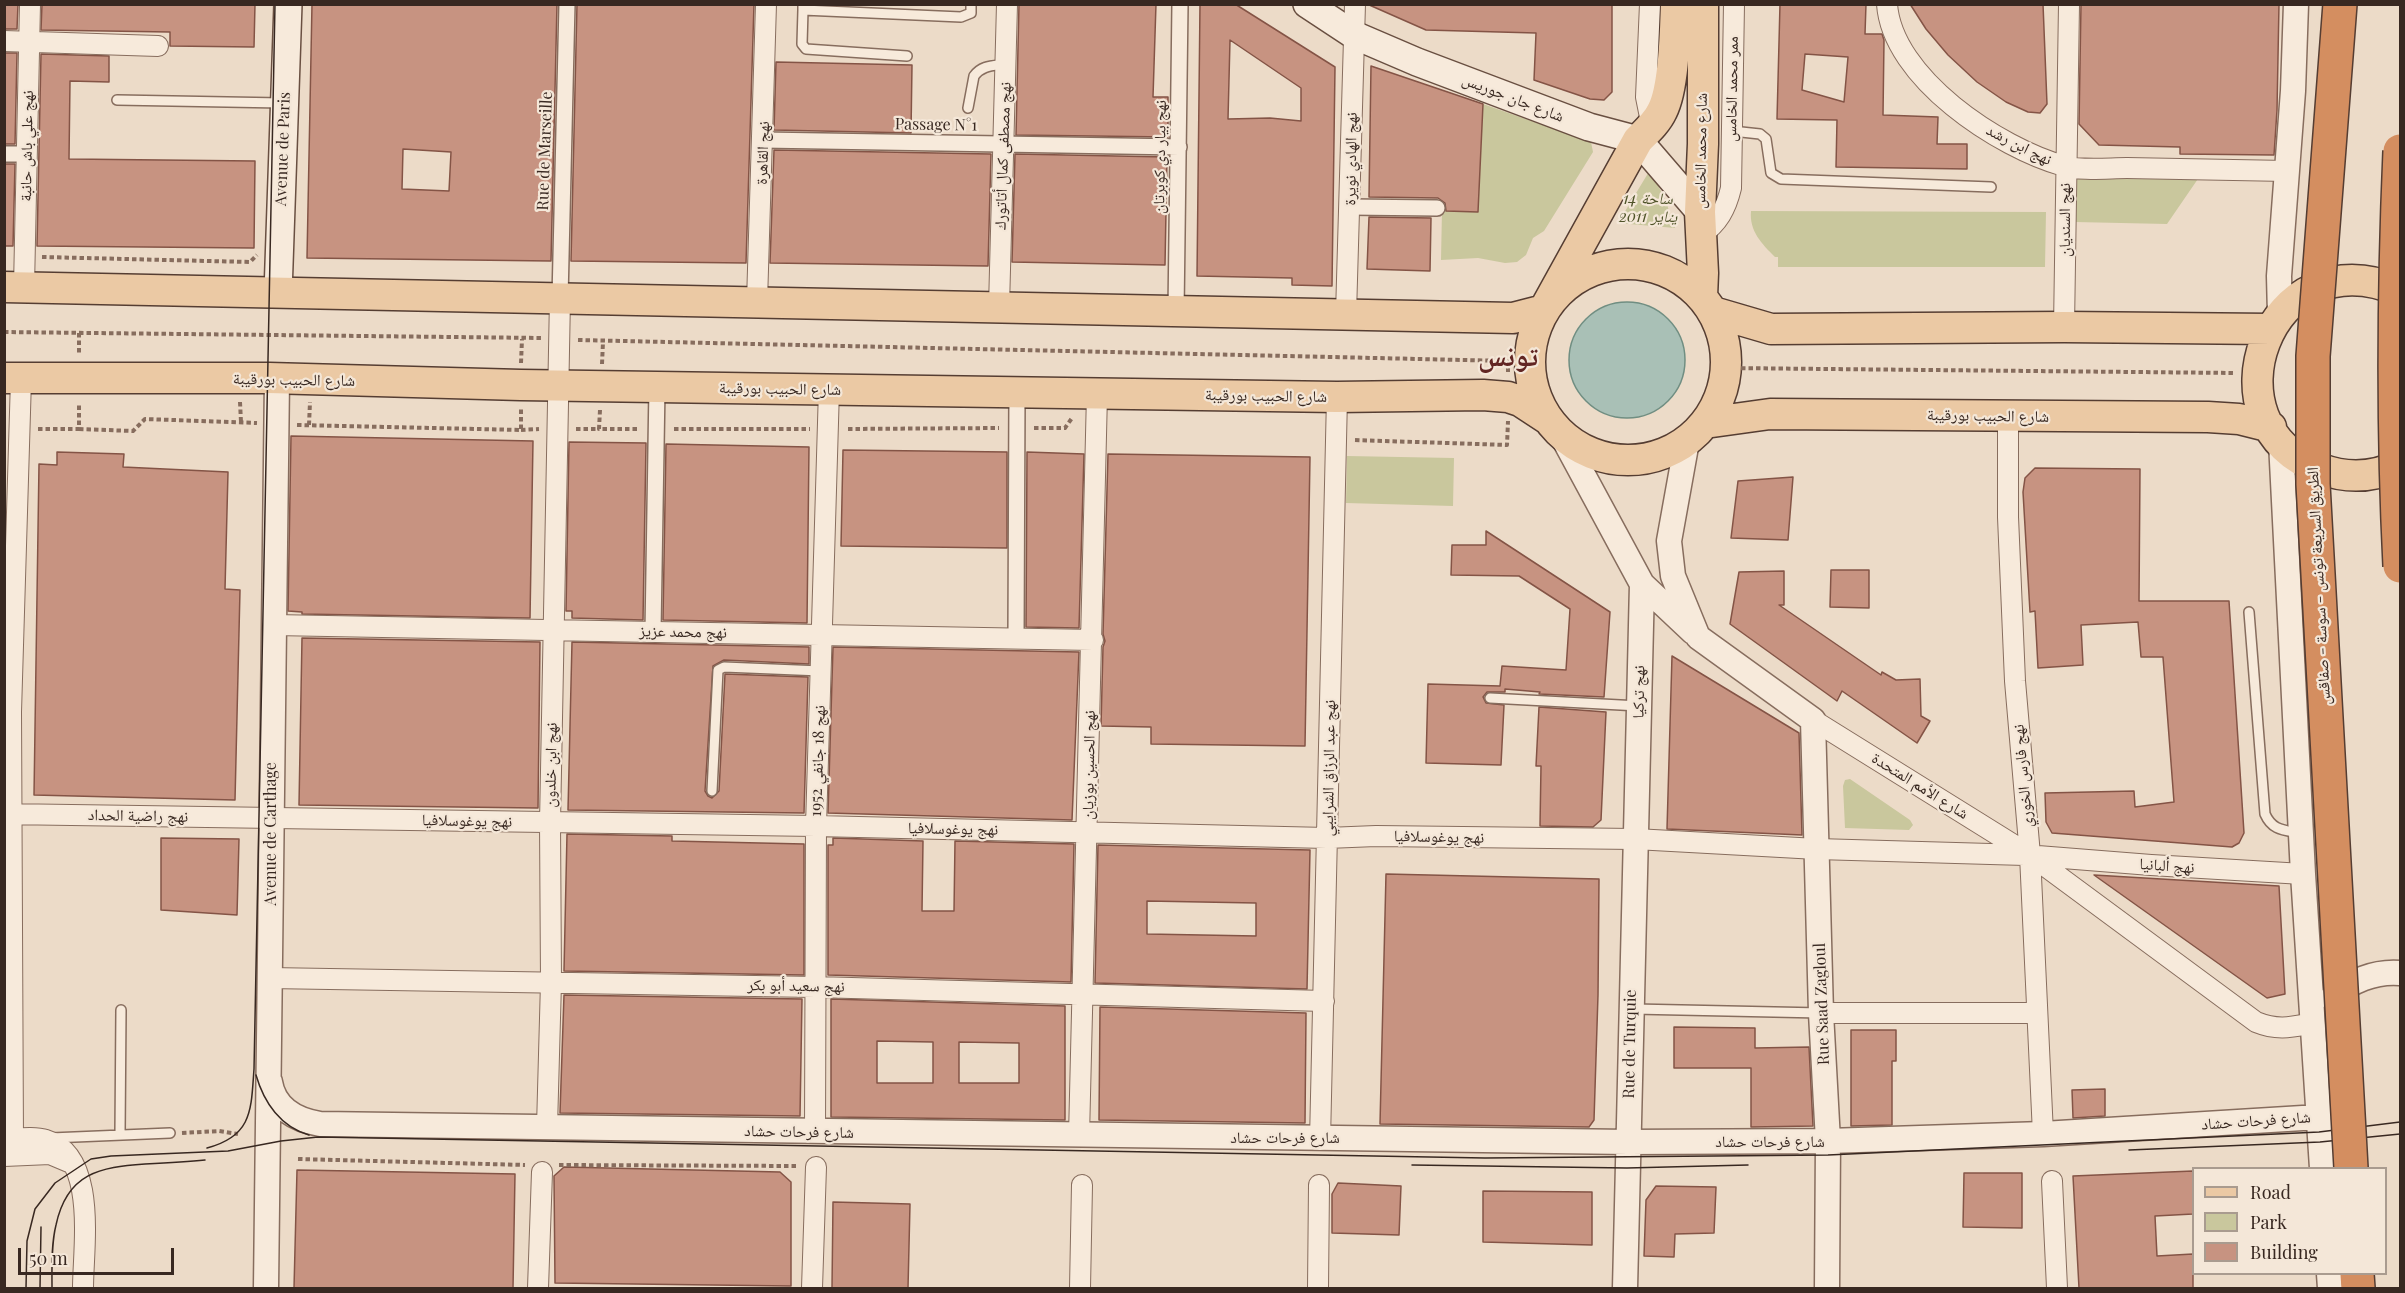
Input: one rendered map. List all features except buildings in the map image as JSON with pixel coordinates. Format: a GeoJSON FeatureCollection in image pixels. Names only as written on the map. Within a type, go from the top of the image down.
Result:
{"type":"FeatureCollection","features":[{"type":"Feature","properties":{"kind":"highway","name":"الطريق السريعة تونس - سوسة - صفاقس"},"geometry":{"type":"LineString","coordinates":[[2340,4],[2313,356],[2313,484],[2351,1167]]}},
{"type":"Feature","properties":{"kind":"highway"},"geometry":{"type":"LineString","coordinates":[[2400,151],[2396,390],[2400,567]]}},
{"type":"Feature","properties":{"kind":"main road","name":"Avenue de Paris"},"geometry":{"type":"LineString","coordinates":[[278,293],[288,4]]}},
{"type":"Feature","properties":{"kind":"main road","name":"شارع جان جوريس"},"geometry":{"type":"LineString","coordinates":[[1307,4],[1354,35],[1417,62],[1579,123],[1645,133]]}},
{"type":"Feature","properties":{"kind":"main road","name":"شارع محمد الخامس"},"geometry":{"type":"LineString","coordinates":[[1544,310],[1645,133],[1663,110],[1668,89],[1676,4]]}},
{"type":"Feature","properties":{"kind":"main road","name":"شارع محمد الخامس"},"geometry":{"type":"LineString","coordinates":[[1703,4],[1703,144],[1700,224],[1707,304]]}},
{"type":"Feature","properties":{"kind":"main road"},"geometry":{"type":"LineString","coordinates":[[1645,133],[1700,224]]}},
{"type":"Feature","properties":{"kind":"main road"},"geometry":{"type":"LineString","coordinates":[[1620,264],[1656,268],[1689,285],[1707,304],[1721,330],[1726,349],[1726,368],[1719,398],[1696,432],[1652,457],[1633,460],[1613,459],[1585,450],[1555,427],[1542,409],[1530,375],[1530,354],[1539,320],[1555,296],[1584,274],[1620,264]]}},
{"type":"Feature","properties":{"kind":"main road"},"geometry":{"type":"LineString","coordinates":[[2400,291],[2370,281],[2337,282],[2306,294],[2275,322],[2262,350],[2258,373],[2258,392],[2263,410],[2276,434],[2304,461],[2332,473],[2362,476],[2377,474],[2400,465]]}},
{"type":"Feature","properties":{"kind":"main road"},"geometry":{"type":"LineString","coordinates":[[14,287],[1513,318],[1544,310]]}},
{"type":"Feature","properties":{"kind":"main road"},"geometry":{"type":"LineString","coordinates":[[1707,304],[1771,329],[2064,327],[2275,322]]}},
{"type":"Feature","properties":{"kind":"main road","name":"شارع الحبيب بورقيبة"},"geometry":{"type":"LineString","coordinates":[[13,378],[277,379],[521,385],[558,395],[657,387],[1337,397],[1501,396],[1520,401],[1555,427]]}},
{"type":"Feature","properties":{"kind":"main road","name":"شارع الحبيب بورقيبة"},"geometry":{"type":"LineString","coordinates":[[1696,432],[1770,414],[2208,417],[2239,419],[2276,434]]}},
{"type":"Feature","properties":{"kind":"street","name":"نهج علي باش حانبة"},"geometry":{"type":"LineString","coordinates":[[14,287],[25,251],[30,4]]}},
{"type":"Feature","properties":{"kind":"street","name":"Rue de Marseille"},"geometry":{"type":"LineString","coordinates":[[560,298],[567,4]]}},
{"type":"Feature","properties":{"kind":"street","name":"نهج القاهرة"},"geometry":{"type":"LineString","coordinates":[[757,302],[764,140],[766,4]]}},
{"type":"Feature","properties":{"kind":"street","name":"نهج مصطفى كمال أتاتورك"},"geometry":{"type":"LineString","coordinates":[[999,307],[1007,4]]}},
{"type":"Feature","properties":{"kind":"street","name":"نهج بيار دي كوبرتان"},"geometry":{"type":"LineString","coordinates":[[1176,311],[1180,4]]}},
{"type":"Feature","properties":{"kind":"street","name":"نهج الهادي نويرة"},"geometry":{"type":"LineString","coordinates":[[1346,314],[1355,4]]}},
{"type":"Feature","properties":{"kind":"street"},"geometry":{"type":"LineString","coordinates":[[1645,133],[1650,4]]}},
{"type":"Feature","properties":{"kind":"street","name":"ممر محمد الخامس"},"geometry":{"type":"LineString","coordinates":[[1700,224],[1714,225],[1722,215],[1728,201],[1732,174],[1734,4]]}},
{"type":"Feature","properties":{"kind":"street","name":"نهج ابن رشد"},"geometry":{"type":"LineString","coordinates":[[1887,4],[1888,17],[1895,36],[1925,80],[1988,131],[2065,167],[2287,171]]}},
{"type":"Feature","properties":{"kind":"street","name":"نهج السنديان"},"geometry":{"type":"LineString","coordinates":[[2064,327],[2069,4]]}},
{"type":"Feature","properties":{"kind":"street"},"geometry":{"type":"LineString","coordinates":[[2275,322],[2287,171],[2296,4]]}},
{"type":"Feature","properties":{"kind":"street"},"geometry":{"type":"LineString","coordinates":[[4,41],[158,46]]}},
{"type":"Feature","properties":{"kind":"street","name":"Passage N°1"},"geometry":{"type":"LineString","coordinates":[[764,140],[1179,147]]}},
{"type":"Feature","properties":{"kind":"street"},"geometry":{"type":"LineString","coordinates":[[4,154],[27,154]]}},
{"type":"Feature","properties":{"kind":"street"},"geometry":{"type":"LineString","coordinates":[[1350,207],[1437,208]]}},
{"type":"Feature","properties":{"kind":"street","name":"نهج ابن خلدون"},"geometry":{"type":"LineString","coordinates":[[547,1127],[560,298]]}},
{"type":"Feature","properties":{"kind":"street"},"geometry":{"type":"LineString","coordinates":[[7,1145],[8,814],[13,627],[13,378]]}},
{"type":"Feature","properties":{"kind":"street","name":"Avenue de Carthage"},"geometry":{"type":"LineString","coordinates":[[266,1288],[277,379]]}},
{"type":"Feature","properties":{"kind":"street"},"geometry":{"type":"LineString","coordinates":[[653,632],[657,387]]}},
{"type":"Feature","properties":{"kind":"street","name":"نهج 18 جانفي 1952"},"geometry":{"type":"LineString","coordinates":[[815,1132],[816,826],[829,389]]}},
{"type":"Feature","properties":{"kind":"street"},"geometry":{"type":"LineString","coordinates":[[1016,639],[1017,391]]}},
{"type":"Feature","properties":{"kind":"street","name":"نهج الحسين بوزيان"},"geometry":{"type":"LineString","coordinates":[[1080,1131],[1097,394]]}},
{"type":"Feature","properties":{"kind":"street","name":"نهج عبد الرزاق الشرايبي"},"geometry":{"type":"LineString","coordinates":[[1320,1140],[1337,397]]}},
{"type":"Feature","properties":{"kind":"street","name":"نهج فارس الخوري"},"geometry":{"type":"LineString","coordinates":[[2008,416],[2008,517],[2015,681],[2030,855],[2043,1134]]}},
{"type":"Feature","properties":{"kind":"street"},"geometry":{"type":"LineString","coordinates":[[1555,427],[1642,584]]}},
{"type":"Feature","properties":{"kind":"street"},"geometry":{"type":"LineString","coordinates":[[1696,432],[1670,541],[1670,558],[1673,576],[1698,637]]}},
{"type":"Feature","properties":{"kind":"street"},"geometry":{"type":"LineString","coordinates":[[2276,434],[2322,1167]]}},
{"type":"Feature","properties":{"kind":"street","name":"شارع الأمم المتحدة"},"geometry":{"type":"LineString","coordinates":[[1642,584],[1698,637],[1813,720],[2030,855],[2256,1022],[2270,1028],[2281,1029],[2314,1023]]}},
{"type":"Feature","properties":{"kind":"street","name":"نهج تركيا"},"geometry":{"type":"LineString","coordinates":[[1636,800],[1642,584]]}},
{"type":"Feature","properties":{"kind":"street","name":"نهج محمد عزيز"},"geometry":{"type":"LineString","coordinates":[[273,625],[1093,640]]}},
{"type":"Feature","properties":{"kind":"street","name":"Rue Saad Zagloul"},"geometry":{"type":"LineString","coordinates":[[1813,720],[1821,1013],[1828,1141],[1827,1288]]}},
{"type":"Feature","properties":{"kind":"street","name":"Rue de Turquie"},"geometry":{"type":"LineString","coordinates":[[1625,1288],[1636,800]]}},
{"type":"Feature","properties":{"kind":"street","name":"نهج راضية الحداد"},"geometry":{"type":"LineString","coordinates":[[8,814],[271,817]]}},
{"type":"Feature","properties":{"kind":"street","name":"نهج يوغوسلافيا"},"geometry":{"type":"LineString","coordinates":[[271,817],[1088,831],[1327,838],[1376,836],[1635,839],[1816,849]]}},
{"type":"Feature","properties":{"kind":"street","name":"نهج ألبانيا"},"geometry":{"type":"LineString","coordinates":[[1816,849],[2030,855],[2303,874]]}},
{"type":"Feature","properties":{"kind":"street"},"geometry":{"type":"LineString","coordinates":[[2314,1023],[2328,1002],[2347,986],[2370,976],[2400,973]]}},
{"type":"Feature","properties":{"kind":"street","name":"نهج سعيد أبو بكر"},"geometry":{"type":"LineString","coordinates":[[269,978],[815,987],[1324,1000]]}},
{"type":"Feature","properties":{"kind":"street"},"geometry":{"type":"LineString","coordinates":[[1821,1013],[2036,1013]]}},
{"type":"Feature","properties":{"kind":"street","name":"شارع فرحات حشاد"},"geometry":{"type":"LineString","coordinates":[[270,1083],[273,1095],[283,1108],[296,1117],[313,1123],[815,1132],[1080,1131],[1320,1140],[1367,1138],[1628,1142],[1828,1141],[2043,1134],[2319,1117]]}},
{"type":"Feature","properties":{"kind":"street"},"geometry":{"type":"LineString","coordinates":[[7,1145],[39,1138],[57,1145],[73,1164],[80,1193],[82,1288]]}},
{"type":"Feature","properties":{"kind":"street"},"geometry":{"type":"LineString","coordinates":[[7,1145],[51,1154],[73,1164]]}},
{"type":"Feature","properties":{"kind":"street"},"geometry":{"type":"LineString","coordinates":[[538,1288],[542,1167]]}},
{"type":"Feature","properties":{"kind":"street"},"geometry":{"type":"LineString","coordinates":[[812,1288],[816,1167]]}},
{"type":"Feature","properties":{"kind":"street"},"geometry":{"type":"LineString","coordinates":[[2052,1182],[2057,1288]]}},
{"type":"Feature","properties":{"kind":"street"},"geometry":{"type":"LineString","coordinates":[[1080,1288],[1082,1185]]}},
{"type":"Feature","properties":{"kind":"street"},"geometry":{"type":"LineString","coordinates":[[1318,1288],[1319,1185]]}},
{"type":"Feature","properties":{"kind":"lane"},"geometry":{"type":"LineString","coordinates":[[908,56],[806,49],[802,44],[803,7],[961,17],[970,13],[971,4]]}},
{"type":"Feature","properties":{"kind":"lane"},"geometry":{"type":"LineString","coordinates":[[968,108],[976,72],[984,67],[1006,64]]}},
{"type":"Feature","properties":{"kind":"lane"},"geometry":{"type":"LineString","coordinates":[[117,100],[284,103]]}},
{"type":"Feature","properties":{"kind":"lane"},"geometry":{"type":"LineString","coordinates":[[1732,131],[1760,134],[1766,139],[1771,173],[1781,179],[1991,187]]}},
{"type":"Feature","properties":{"kind":"lane"},"geometry":{"type":"LineString","coordinates":[[2249,612],[2265,814],[2275,828],[2301,833]]}},
{"type":"Feature","properties":{"kind":"lane"},"geometry":{"type":"LineString","coordinates":[[712,791],[718,670],[724,667],[820,671]]}},
{"type":"Feature","properties":{"kind":"lane"},"geometry":{"type":"LineString","coordinates":[[1490,698],[1639,706]]}},
{"type":"Feature","properties":{"kind":"lane"},"geometry":{"type":"LineString","coordinates":[[1631,1009],[1821,1013]]}},
{"type":"Feature","properties":{"kind":"lane"},"geometry":{"type":"LineString","coordinates":[[120,1134],[121,1010]]}},
{"type":"Feature","properties":{"kind":"lane"},"geometry":{"type":"LineString","coordinates":[[39,1138],[170,1134]]}},
{"type":"Feature","properties":{"kind":"path"},"geometry":{"type":"LineString","coordinates":[[25,251],[35,252],[44,258],[249,262],[260,252]]}},
{"type":"Feature","properties":{"kind":"path"},"geometry":{"type":"LineString","coordinates":[[4,332],[558,338],[603,342]]}},
{"type":"Feature","properties":{"kind":"path"},"geometry":{"type":"LineString","coordinates":[[80,429],[133,430],[145,419],[521,430],[522,339]]}},
{"type":"Feature","properties":{"kind":"path"},"geometry":{"type":"LineString","coordinates":[[1726,368],[2258,373]]}},
{"type":"Feature","properties":{"kind":"path"},"geometry":{"type":"LineString","coordinates":[[170,1134],[219,1131],[238,1134]]}},
{"type":"Feature","properties":{"kind":"path"},"geometry":{"type":"LineString","coordinates":[[298,1159],[542,1167],[816,1167]]}},
{"type":"Feature","properties":{"kind":"green space"},"geometry":{"type":"Polygon","coordinates":[[[1483,104],[1591,142],[1593,152],[1544,231],[1533,238],[1526,255],[1517,262],[1505,263],[1478,258],[1441,260],[1442,210],[1478,212],[1483,104]]]}},
{"type":"Feature","properties":{"kind":"green space","name":"ساحة 14 يناير 2011"},"geometry":{"type":"Polygon","coordinates":[[[1650,170],[1665,199],[1675,228],[1618,223],[1650,170]]]}},
{"type":"Feature","properties":{"kind":"green space"},"geometry":{"type":"Polygon","coordinates":[[[2074,170],[2202,173],[2167,224],[2075,222],[2074,170]]]}},
{"type":"Feature","properties":{"kind":"green space"},"geometry":{"type":"Polygon","coordinates":[[[1751,211],[2046,212],[2045,267],[1778,267],[1778,257],[1775,257],[1765,247],[1754,231],[1751,211]]]}},
{"type":"Feature","properties":{"kind":"green space"},"geometry":{"type":"Polygon","coordinates":[[[1347,456],[1454,458],[1453,506],[1346,503],[1347,456]]]}},
{"type":"Feature","properties":{"kind":"green space"},"geometry":{"type":"Polygon","coordinates":[[[1850,779],[1910,820],[1913,825],[1909,830],[1845,828],[1843,786],[1845,780],[1850,779]]]}},
{"type":"Feature","properties":{"kind":"shaded area"},"geometry":{"type":"Polygon","coordinates":[[[1627,302],[1649,307],[1668,319],[1680,338],[1685,360],[1680,382],[1668,401],[1649,413],[1627,418],[1605,413],[1586,401],[1574,382],[1569,360],[1574,338],[1586,319],[1605,307],[1627,302]]]}},
{"type":"Feature","properties":{"kind":"tram line"},"geometry":{"type":"LineString","coordinates":[[207,1148],[233,1136],[247,1119],[252,1097],[254,1069],[275,4]]}},
{"type":"Feature","properties":{"kind":"tram line"},"geometry":{"type":"LineString","coordinates":[[256,1075],[269,1104],[282,1120],[309,1135]]}},
{"type":"Feature","properties":{"kind":"tram line"},"geometry":{"type":"LineString","coordinates":[[26,1288],[27,1241],[35,1209],[55,1183],[91,1159],[111,1156],[228,1151],[318,1137],[1485,1158],[1828,1155],[2319,1132],[2400,1122]]}},
{"type":"Feature","properties":{"kind":"tram line"},"geometry":{"type":"LineString","coordinates":[[2129,1150],[2320,1142],[2400,1134]]}},
{"type":"Feature","properties":{"kind":"tram line"},"geometry":{"type":"LineString","coordinates":[[52,1288],[54,1233],[61,1208],[68,1194],[77,1184],[88,1176],[114,1167],[205,1160]]}},
{"type":"Feature","properties":{"kind":"tram line"},"geometry":{"type":"LineString","coordinates":[[1412,1165],[1627,1168],[1748,1165]]}},
{"type":"Feature","properties":{"kind":"tram line"},"geometry":{"type":"LineString","coordinates":[[40,1288],[41,1227]]}},
{"type":"Feature","properties":{"kind":"district","name":"تونس"},"geometry":{"type":"Point","coordinates":[1508,357]}}]}
